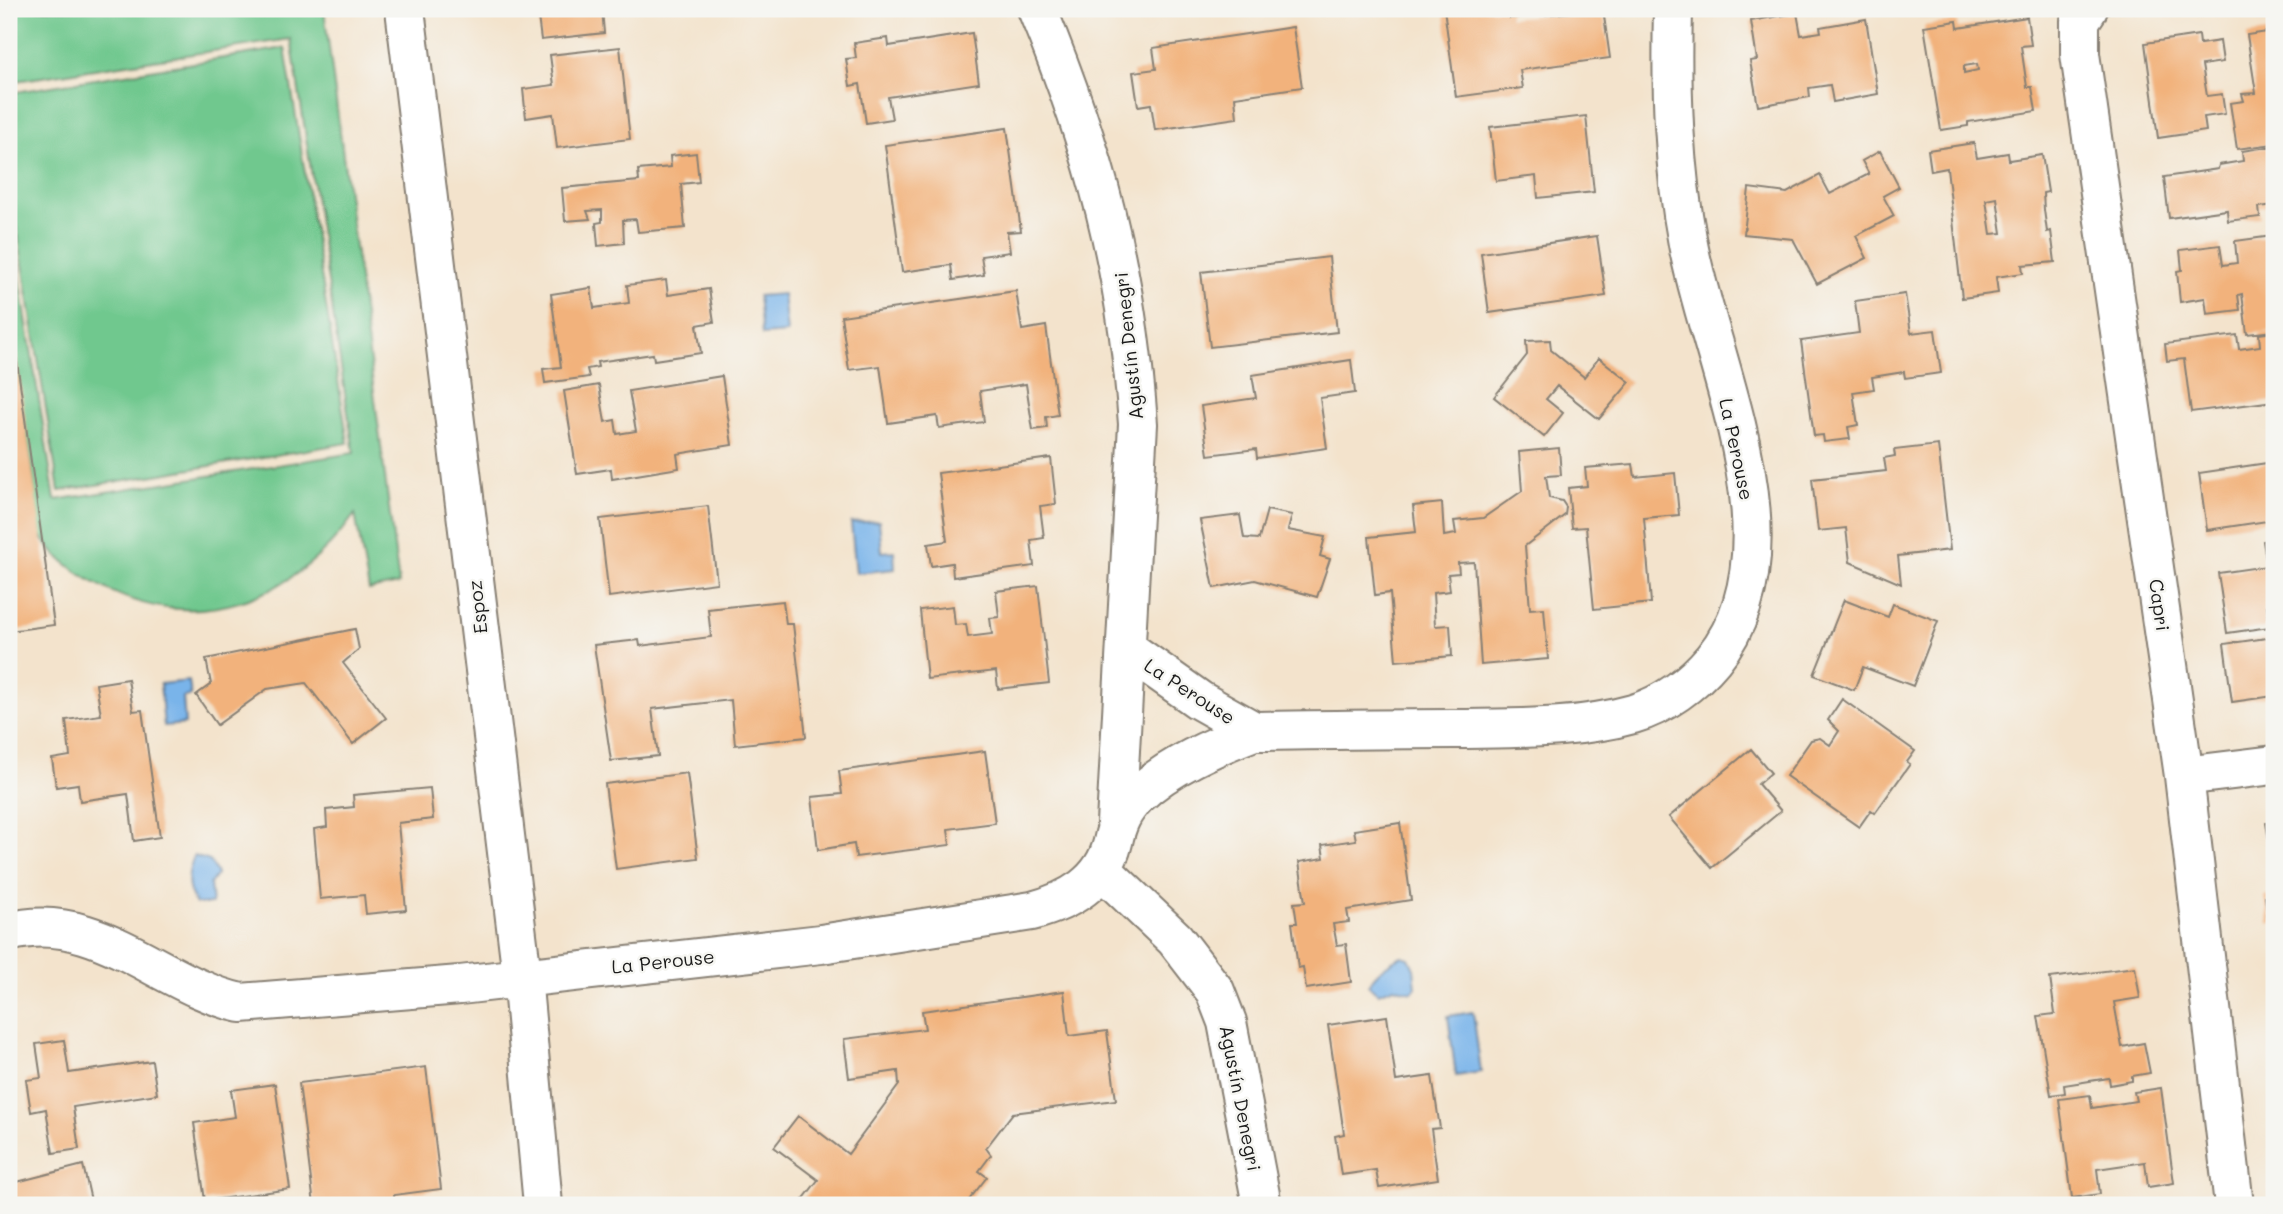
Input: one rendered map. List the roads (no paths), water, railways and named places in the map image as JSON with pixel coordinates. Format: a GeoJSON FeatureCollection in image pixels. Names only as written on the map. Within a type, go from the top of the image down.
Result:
{"type":"FeatureCollection","features":[{"type":"Feature","properties":{"kind":"street","name":"Espoz"},"geometry":{"type":"LineString","coordinates":[[405,9],[522,976],[544,1195]]}},
{"type":"Feature","properties":{"kind":"street","name":"Agustín Denegri"},"geometry":{"type":"LineString","coordinates":[[1037,9],[1089,145],[1118,258],[1127,313],[1138,424],[1116,823]]}},
{"type":"Feature","properties":{"kind":"street","name":"La Perouse"},"geometry":{"type":"LineString","coordinates":[[9,932],[50,928],[85,933],[177,981],[215,998],[241,1003],[460,985],[821,944],[1032,911],[1060,903],[1083,889],[1101,869],[1112,844],[1116,823],[1137,795],[1168,773],[1222,743],[1254,731],[1551,728],[1634,714],[1660,703],[1704,670],[1736,625],[1751,572],[1753,544],[1747,476],[1689,248],[1678,187],[1674,131],[1673,9]]}},
{"type":"Feature","properties":{"kind":"street","name":"Capri"},"geometry":{"type":"LineString","coordinates":[[2088,9],[2080,21],[2080,54],[2184,776],[2234,1205]]}},
{"type":"Feature","properties":{"kind":"street","name":"La Perouse"},"geometry":{"type":"LineString","coordinates":[[1127,649],[1199,700],[1254,731]]}},
{"type":"Feature","properties":{"kind":"street"},"geometry":{"type":"LineString","coordinates":[[2184,776],[2274,765]]}},
{"type":"Feature","properties":{"kind":"street","name":"Agustín Denegri"},"geometry":{"type":"LineString","coordinates":[[1101,869],[1175,939],[1215,991],[1227,1022],[1262,1205]]}},
{"type":"Feature","properties":{"kind":"water"},"geometry":{"type":"Polygon","coordinates":[[[783,294],[787,333],[762,335],[758,296],[783,294]]]}},
{"type":"Feature","properties":{"kind":"water"},"geometry":{"type":"Polygon","coordinates":[[[879,521],[882,552],[894,551],[895,569],[856,573],[851,523],[879,521]]]}},
{"type":"Feature","properties":{"kind":"water"},"geometry":{"type":"Polygon","coordinates":[[[189,681],[191,696],[183,697],[185,724],[164,726],[160,684],[189,681]]]}},
{"type":"Feature","properties":{"kind":"water"},"geometry":{"type":"Polygon","coordinates":[[[194,856],[210,861],[217,874],[210,884],[212,904],[196,904],[190,892],[189,875],[194,856]]]}},
{"type":"Feature","properties":{"kind":"water"},"geometry":{"type":"Polygon","coordinates":[[[1402,956],[1409,958],[1414,969],[1416,987],[1412,992],[1394,987],[1378,993],[1368,985],[1383,968],[1402,956]]]}},
{"type":"Feature","properties":{"kind":"water"},"geometry":{"type":"Polygon","coordinates":[[[1473,1012],[1481,1072],[1456,1076],[1448,1016],[1473,1012]]]}}]}
